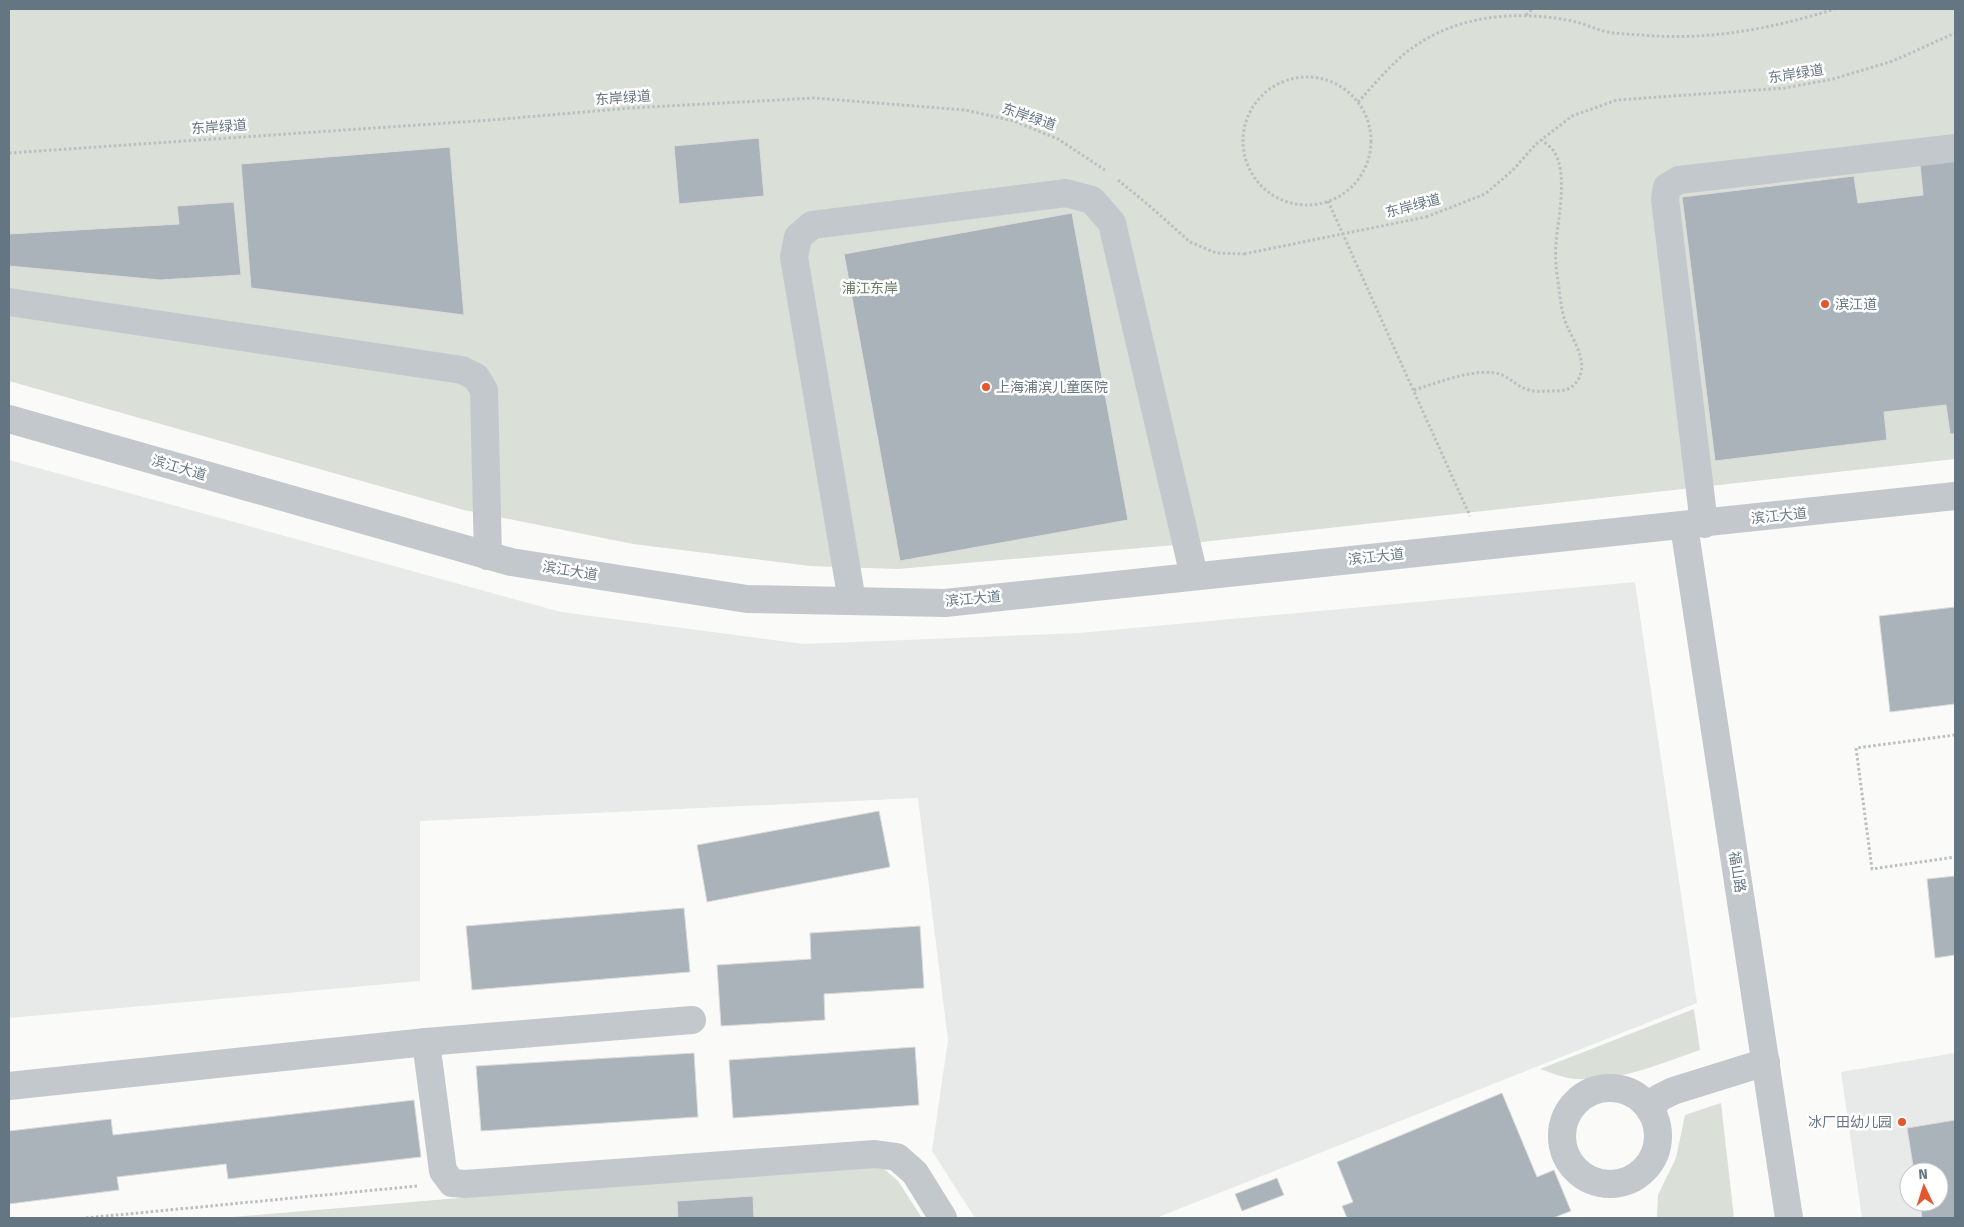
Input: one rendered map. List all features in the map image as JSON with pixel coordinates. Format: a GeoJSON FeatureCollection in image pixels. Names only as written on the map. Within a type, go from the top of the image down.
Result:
{"type":"FeatureCollection","features":[{"type":"Feature","properties":{"kind":"street","name":"福山路"},"geometry":{"type":"LineString","coordinates":[[1789,1218],[1766,1062],[1694,525],[1665,199],[1667,187],[1679,180],[1955,148]]}},
{"type":"Feature","properties":{"kind":"street"},"geometry":{"type":"LineString","coordinates":[[852,601],[794,256],[798,237],[812,225],[1066,193],[1092,200],[1112,223],[1194,576]]}},
{"type":"Feature","properties":{"kind":"street"},"geometry":{"type":"LineString","coordinates":[[9,302],[462,370],[476,377],[484,390],[488,556]]}},
{"type":"Feature","properties":{"kind":"street","name":"滨江大道"},"geometry":{"type":"LineString","coordinates":[[9,419],[511,562],[747,599],[945,603],[1955,496]]}},
{"type":"Feature","properties":{"kind":"street"},"geometry":{"type":"LineString","coordinates":[[9,1086],[426,1042],[692,1020]]}},
{"type":"Feature","properties":{"kind":"street"},"geometry":{"type":"LineString","coordinates":[[426,1042],[443,1171],[452,1183],[465,1184],[875,1154],[897,1157],[915,1173],[943,1218]]}},
{"type":"Feature","properties":{"kind":"street"},"geometry":{"type":"LineString","coordinates":[[1650,1110],[1659,1098],[1673,1091],[1766,1062]]}},
{"type":"Feature","properties":{"kind":"path"},"geometry":{"type":"LineString","coordinates":[[1526,15],[1533,9]]}},
{"type":"Feature","properties":{"kind":"path"},"geometry":{"type":"LineString","coordinates":[[1358,102],[1408,51],[1442,30],[1480,18],[1526,15],[1569,20],[1604,31],[1641,36],[1696,36],[1756,30],[1834,9]]}},
{"type":"Feature","properties":{"kind":"path","name":"东岸绿道"},"geometry":{"type":"LineString","coordinates":[[1116,178],[1190,242],[1216,253],[1244,254],[1426,217],[1485,194],[1514,170],[1542,140],[1572,116],[1617,100],[1768,90],[1833,79],[1893,61],[1955,32]]}},
{"type":"Feature","properties":{"kind":"path"},"geometry":{"type":"LineString","coordinates":[[1305,77],[1325,79],[1343,88],[1358,102],[1367,120],[1371,140],[1368,159],[1360,177],[1346,192],[1328,201],[1306,205],[1284,201],[1264,190],[1248,167],[1243,151],[1243,129],[1251,108],[1266,92],[1285,80],[1305,77]]}},
{"type":"Feature","properties":{"kind":"path","name":"东岸绿道"},"geometry":{"type":"LineString","coordinates":[[9,153],[481,121],[631,108],[814,98],[965,110],[1014,121],[1058,139],[1109,173]]}},
{"type":"Feature","properties":{"kind":"path"},"geometry":{"type":"LineString","coordinates":[[1414,390],[1474,374],[1495,373],[1509,378],[1529,390],[1540,391],[1562,391],[1570,387],[1577,379],[1581,371],[1582,360],[1580,350],[1567,325],[1560,302],[1557,275],[1556,245],[1562,182],[1559,164],[1553,150],[1542,140]]}},
{"type":"Feature","properties":{"kind":"path"},"geometry":{"type":"LineString","coordinates":[[1328,201],[1483,546]]}},
{"type":"Feature","properties":{"kind":"path"},"geometry":{"type":"LineString","coordinates":[[1955,736],[1856,748],[1872,869],[1955,857]]}},
{"type":"Feature","properties":{"kind":"path"},"geometry":{"type":"LineString","coordinates":[[86,1218],[452,1183]]}},
{"type":"Feature","properties":{"kind":"shaded area"},"geometry":{"type":"Polygon","coordinates":[[[9,460],[561,612],[804,644],[1079,633],[1635,582],[1697,1003],[1156,1218],[975,1218],[932,1151],[948,1040],[918,798],[420,821],[420,981],[9,1018],[9,460]]]}},
{"type":"Feature","properties":{"kind":"shaded area","name":"冰厂田幼儿园"},"geometry":{"type":"Polygon","coordinates":[[[1955,1053],[1955,1218],[1862,1218],[1841,1072],[1955,1053]]]}},
{"type":"Feature","properties":{"kind":"green space","name":"浦江东岸"},"geometry":{"type":"Polygon","coordinates":[[[9,9],[1955,9],[1955,459],[1175,545],[898,569],[810,566],[633,544],[464,510],[9,381],[9,9]]]}},
{"type":"Feature","properties":{"kind":"green space"},"geometry":{"type":"Polygon","coordinates":[[[1694,1009],[1700,1050],[1625,1075],[1609,1078],[1573,1079],[1540,1069],[1694,1009]]]}},
{"type":"Feature","properties":{"kind":"green space"},"geometry":{"type":"Polygon","coordinates":[[[1721,1103],[1734,1218],[1657,1218],[1658,1195],[1676,1158],[1685,1115],[1721,1103]]]}},
{"type":"Feature","properties":{"kind":"green space"},"geometry":{"type":"Polygon","coordinates":[[[864,1164],[884,1169],[898,1181],[922,1218],[221,1218],[864,1164]]]}},
{"type":"Feature","properties":{"kind":"building"},"geometry":{"type":"Polygon","coordinates":[[[759,138],[764,196],[679,204],[674,146],[759,138]]]}},
{"type":"Feature","properties":{"kind":"building"},"geometry":{"type":"Polygon","coordinates":[[[450,147],[464,315],[251,288],[241,164],[450,147]]]}},
{"type":"Feature","properties":{"kind":"building","name":"滨江道"},"geometry":{"type":"Polygon","coordinates":[[[1955,161],[1955,434],[1950,434],[1946,405],[1884,412],[1887,440],[1715,461],[1682,197],[1854,176],[1858,203],[1923,195],[1920,165],[1955,161]]]}},
{"type":"Feature","properties":{"kind":"building"},"geometry":{"type":"Polygon","coordinates":[[[234,202],[241,275],[160,280],[9,266],[9,234],[179,224],[177,206],[234,202]]]}},
{"type":"Feature","properties":{"kind":"building","name":"上海浦滨儿童医院"},"geometry":{"type":"Polygon","coordinates":[[[1072,213],[1128,520],[900,561],[844,254],[1072,213]]]}},
{"type":"Feature","properties":{"kind":"building"},"geometry":{"type":"Polygon","coordinates":[[[1955,607],[1955,704],[1890,712],[1879,616],[1955,607]]]}},
{"type":"Feature","properties":{"kind":"building"},"geometry":{"type":"Polygon","coordinates":[[[879,811],[890,867],[707,902],[697,845],[879,811]]]}},
{"type":"Feature","properties":{"kind":"building"},"geometry":{"type":"Polygon","coordinates":[[[1955,876],[1955,955],[1935,958],[1927,879],[1955,876]]]}},
{"type":"Feature","properties":{"kind":"building"},"geometry":{"type":"Polygon","coordinates":[[[684,908],[690,972],[472,990],[466,926],[684,908]]]}},
{"type":"Feature","properties":{"kind":"building"},"geometry":{"type":"Polygon","coordinates":[[[920,926],[924,988],[824,994],[825,1020],[721,1026],[717,965],[811,959],[810,933],[920,926]]]}},
{"type":"Feature","properties":{"kind":"building"},"geometry":{"type":"Polygon","coordinates":[[[915,1047],[919,1105],[733,1118],[729,1060],[915,1047]]]}},
{"type":"Feature","properties":{"kind":"building"},"geometry":{"type":"Polygon","coordinates":[[[694,1053],[698,1117],[481,1131],[476,1066],[694,1053]]]}},
{"type":"Feature","properties":{"kind":"building"},"geometry":{"type":"Polygon","coordinates":[[[1502,1093],[1537,1177],[1554,1170],[1571,1211],[1553,1218],[1347,1218],[1342,1206],[1353,1202],[1337,1162],[1502,1093]]]}},
{"type":"Feature","properties":{"kind":"building"},"geometry":{"type":"Polygon","coordinates":[[[414,1100],[421,1157],[228,1179],[226,1164],[117,1177],[119,1190],[9,1204],[9,1131],[111,1119],[113,1135],[414,1100]]]}},
{"type":"Feature","properties":{"kind":"building"},"geometry":{"type":"Polygon","coordinates":[[[1955,1120],[1955,1218],[1922,1218],[1921,1212],[1949,1212],[1949,1162],[1912,1162],[1907,1128],[1955,1120]]]}},
{"type":"Feature","properties":{"kind":"building"},"geometry":{"type":"Polygon","coordinates":[[[1277,1178],[1284,1195],[1242,1211],[1235,1194],[1277,1178]]]}},
{"type":"Feature","properties":{"kind":"building"},"geometry":{"type":"Polygon","coordinates":[[[753,1196],[754,1218],[678,1218],[677,1201],[753,1196]]]}},
{"type":"Feature","properties":{"kind":"place","name":"滨江道"},"geometry":{"type":"Point","coordinates":[1825,304]}},
{"type":"Feature","properties":{"kind":"place","name":"上海浦滨儿童医院"},"geometry":{"type":"Point","coordinates":[986,387]}},
{"type":"Feature","properties":{"kind":"place","name":"冰厂田幼儿园"},"geometry":{"type":"Point","coordinates":[1902,1122]}}]}
